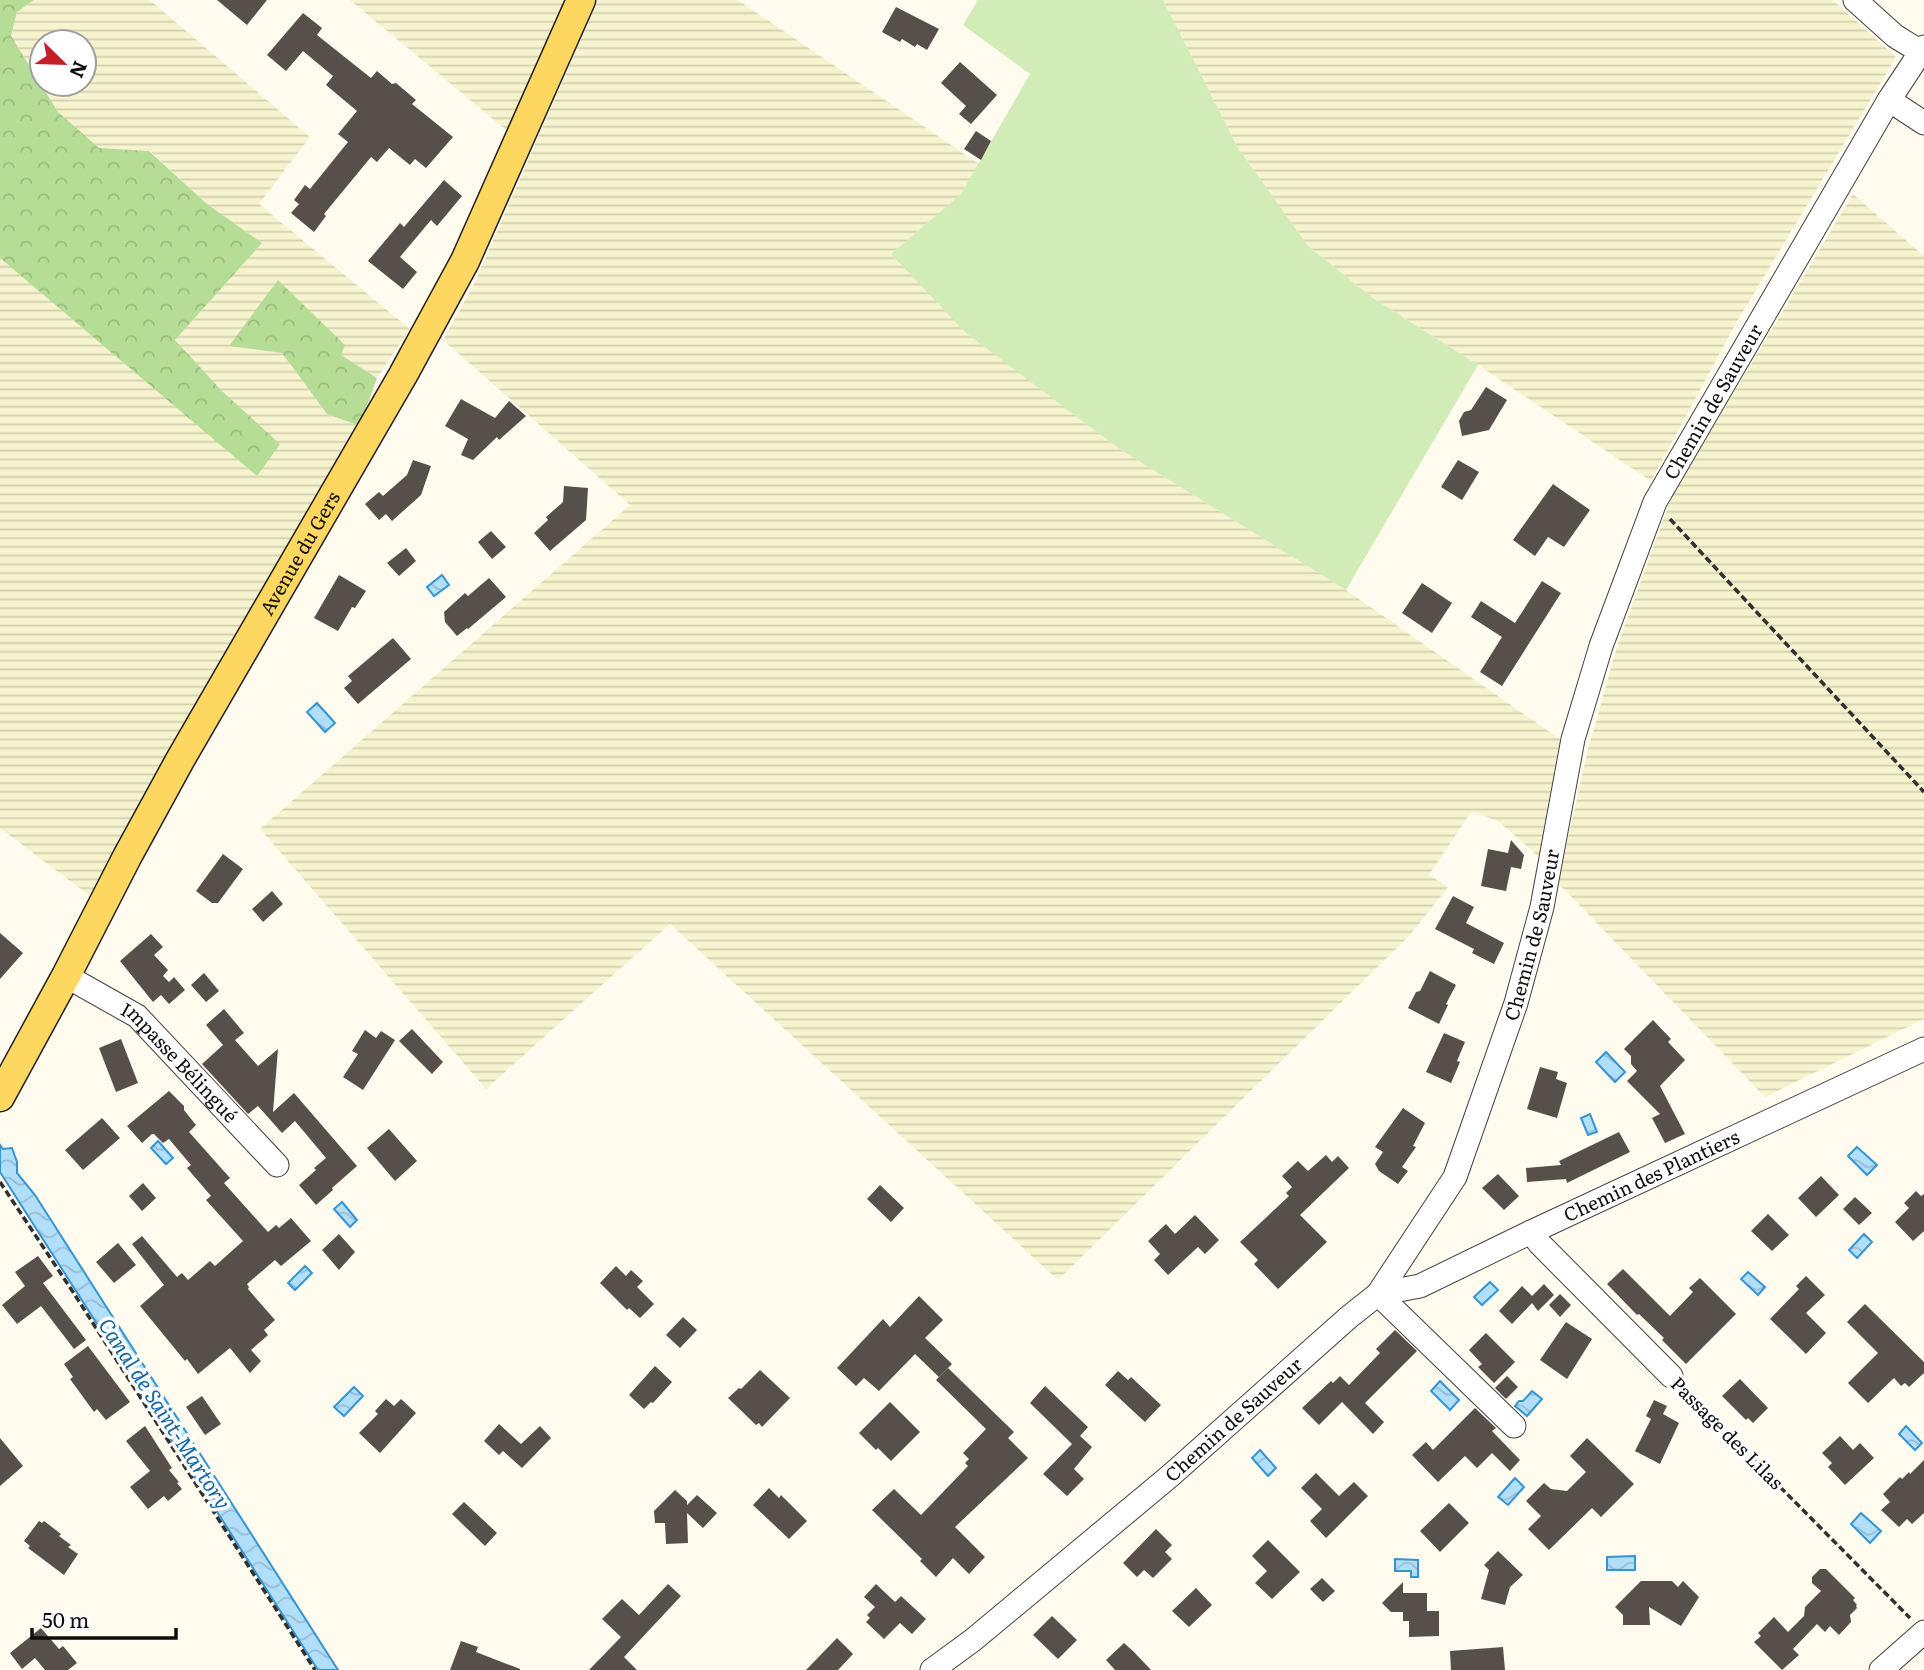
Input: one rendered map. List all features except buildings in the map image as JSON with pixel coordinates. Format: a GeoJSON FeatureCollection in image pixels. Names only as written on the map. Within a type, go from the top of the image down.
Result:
{"type":"FeatureCollection","features":[{"type":"Feature","properties":{"kind":"main road","name":"Avenue du Gers"},"geometry":{"type":"LineString","coordinates":[[1,1092],[66,976],[180,760],[377,421],[465,261],[581,0]]}},
{"type":"Feature","properties":{"kind":"street"},"geometry":{"type":"LineString","coordinates":[[1855,0],[1895,36],[1922,50]]}},
{"type":"Feature","properties":{"kind":"street","name":"Chemin de Sauveur"},"geometry":{"type":"LineString","coordinates":[[933,1670],[973,1640],[1170,1476],[1378,1294],[1455,1177],[1512,1015],[1542,907],[1573,739],[1601,646],[1655,502],[1889,100],[1922,50]]}},
{"type":"Feature","properties":{"kind":"street"},"geometry":{"type":"LineString","coordinates":[[1889,100],[1924,123]]}},
{"type":"Feature","properties":{"kind":"street","name":"Impasse Bélingué"},"geometry":{"type":"LineString","coordinates":[[66,976],[137,1016],[277,1165]]}},
{"type":"Feature","properties":{"kind":"street","name":"Chemin des Plantiers"},"geometry":{"type":"LineString","coordinates":[[1378,1294],[1420,1286],[1531,1231],[1924,1049]]}},
{"type":"Feature","properties":{"kind":"street","name":"Passage des Lilas"},"geometry":{"type":"LineString","coordinates":[[1531,1231],[1540,1244],[1671,1376]]}},
{"type":"Feature","properties":{"kind":"street"},"geometry":{"type":"LineString","coordinates":[[1378,1294],[1514,1426]]}},
{"type":"Feature","properties":{"kind":"street"},"geometry":{"type":"LineString","coordinates":[[1893,1666],[1924,1632]]}},
{"type":"Feature","properties":{"kind":"path"},"geometry":{"type":"LineString","coordinates":[[1655,502],[1924,792]]}},
{"type":"Feature","properties":{"kind":"path"},"geometry":{"type":"LineString","coordinates":[[0,1182],[81,1303],[315,1670]]}},
{"type":"Feature","properties":{"kind":"path","name":"Passage des Lilas"},"geometry":{"type":"LineString","coordinates":[[1671,1376],[1924,1632]]}},
{"type":"Feature","properties":{"kind":"shaded area"},"geometry":{"type":"Polygon","coordinates":[[[34,0],[150,0],[310,137],[259,204],[410,329],[377,378],[341,355],[230,345],[282,353],[327,414],[360,426],[103,906],[0,828],[0,258],[256,475],[222,391],[175,340],[262,243],[207,204],[150,151],[99,148],[58,112],[49,98],[98,98],[98,28],[28,28],[28,63],[11,36],[17,12],[34,0]]]}},
{"type":"Feature","properties":{"kind":"shaded area"},"geometry":{"type":"Polygon","coordinates":[[[350,0],[572,0],[511,134],[350,0]]]}},
{"type":"Feature","properties":{"kind":"shaded area"},"geometry":{"type":"Polygon","coordinates":[[[598,0],[738,0],[979,164],[961,194],[891,254],[1121,450],[1346,590],[1564,742],[1539,857],[1498,821],[1471,812],[1429,875],[1448,887],[1410,935],[1058,1280],[670,924],[486,1089],[260,829],[630,505],[443,340],[474,284],[598,0]]]}},
{"type":"Feature","properties":{"kind":"shaded area"},"geometry":{"type":"Polygon","coordinates":[[[1163,0],[1833,0],[1896,57],[1735,325],[1651,481],[1373,298],[1308,246],[1238,148],[1163,0]]]}},
{"type":"Feature","properties":{"kind":"shaded area"},"geometry":{"type":"Polygon","coordinates":[[[1853,194],[1924,256],[1924,1019],[1765,1097],[1558,883],[1588,749],[1617,647],[1672,496],[1853,194]]]}},
{"type":"Feature","properties":{"kind":"green space"},"geometry":{"type":"Polygon","coordinates":[[[0,0],[34,0],[17,12],[11,36],[28,63],[28,98],[49,98],[58,112],[99,148],[149,151],[207,204],[262,243],[175,340],[222,391],[280,444],[257,476],[0,258],[0,0]]]}},
{"type":"Feature","properties":{"kind":"green space"},"geometry":{"type":"Polygon","coordinates":[[[978,0],[1163,0],[1238,148],[1308,246],[1373,298],[1478,365],[1346,590],[1121,450],[966,333],[891,254],[961,194],[1030,74],[963,25],[978,0]]]}},
{"type":"Feature","properties":{"kind":"green space"},"geometry":{"type":"Polygon","coordinates":[[[278,280],[345,345],[341,355],[377,378],[360,426],[327,414],[282,353],[229,346],[278,280]]]}},
{"type":"Feature","properties":{"kind":"water"},"geometry":{"type":"Polygon","coordinates":[[[442,575],[449,585],[434,596],[427,587],[442,575]]]}},
{"type":"Feature","properties":{"kind":"water"},"geometry":{"type":"Polygon","coordinates":[[[317,703],[335,723],[325,732],[307,712],[317,703]]]}},
{"type":"Feature","properties":{"kind":"water"},"geometry":{"type":"Polygon","coordinates":[[[1606,1052],[1625,1072],[1615,1082],[1596,1062],[1606,1052]]]}},
{"type":"Feature","properties":{"kind":"water"},"geometry":{"type":"Polygon","coordinates":[[[1590,1114],[1597,1132],[1588,1135],[1581,1118],[1590,1114]]]}},
{"type":"Feature","properties":{"kind":"water"},"geometry":{"type":"Polygon","coordinates":[[[158,1141],[173,1158],[166,1164],[151,1148],[158,1141]]]}},
{"type":"Feature","properties":{"kind":"water","name":"Canal de Saint-Martory"},"geometry":{"type":"Polygon","coordinates":[[[0,1145],[3,1149],[12,1148],[17,1162],[17,1173],[35,1195],[338,1670],[318,1670],[0,1172],[0,1145]]]}},
{"type":"Feature","properties":{"kind":"water"},"geometry":{"type":"Polygon","coordinates":[[[1857,1147],[1877,1165],[1867,1175],[1848,1156],[1857,1147]]]}},
{"type":"Feature","properties":{"kind":"water"},"geometry":{"type":"Polygon","coordinates":[[[342,1202],[357,1220],[350,1227],[334,1209],[342,1202]]]}},
{"type":"Feature","properties":{"kind":"water"},"geometry":{"type":"Polygon","coordinates":[[[1864,1234],[1872,1242],[1857,1258],[1849,1250],[1864,1234]]]}},
{"type":"Feature","properties":{"kind":"water"},"geometry":{"type":"Polygon","coordinates":[[[305,1266],[312,1273],[295,1290],[288,1283],[305,1266]]]}},
{"type":"Feature","properties":{"kind":"water"},"geometry":{"type":"Polygon","coordinates":[[[1748,1272],[1765,1287],[1758,1295],[1741,1279],[1748,1272]]]}},
{"type":"Feature","properties":{"kind":"water"},"geometry":{"type":"Polygon","coordinates":[[[1490,1282],[1498,1290],[1482,1305],[1474,1297],[1490,1282]]]}},
{"type":"Feature","properties":{"kind":"water"},"geometry":{"type":"Polygon","coordinates":[[[1440,1381],[1459,1400],[1450,1410],[1431,1391],[1440,1381]]]}},
{"type":"Feature","properties":{"kind":"water"},"geometry":{"type":"Polygon","coordinates":[[[354,1387],[363,1396],[344,1416],[334,1407],[354,1387]]]}},
{"type":"Feature","properties":{"kind":"water"},"geometry":{"type":"Polygon","coordinates":[[[1532,1391],[1542,1399],[1527,1416],[1515,1406],[1532,1391]]]}},
{"type":"Feature","properties":{"kind":"water"},"geometry":{"type":"Polygon","coordinates":[[[1906,1426],[1922,1443],[1915,1450],[1899,1434],[1906,1426]]]}},
{"type":"Feature","properties":{"kind":"water"},"geometry":{"type":"Polygon","coordinates":[[[1260,1450],[1276,1468],[1268,1476],[1252,1458],[1260,1450]]]}},
{"type":"Feature","properties":{"kind":"water"},"geometry":{"type":"Polygon","coordinates":[[[1515,1478],[1524,1487],[1508,1505],[1498,1497],[1515,1478]]]}},
{"type":"Feature","properties":{"kind":"water"},"geometry":{"type":"Polygon","coordinates":[[[1861,1513],[1881,1531],[1870,1543],[1851,1524],[1861,1513]]]}},
{"type":"Feature","properties":{"kind":"water"},"geometry":{"type":"Polygon","coordinates":[[[1635,1556],[1635,1570],[1607,1570],[1607,1557],[1635,1556]]]}},
{"type":"Feature","properties":{"kind":"water"},"geometry":{"type":"Polygon","coordinates":[[[1395,1559],[1418,1560],[1418,1577],[1411,1577],[1411,1571],[1395,1571],[1395,1559]]]}}]}
